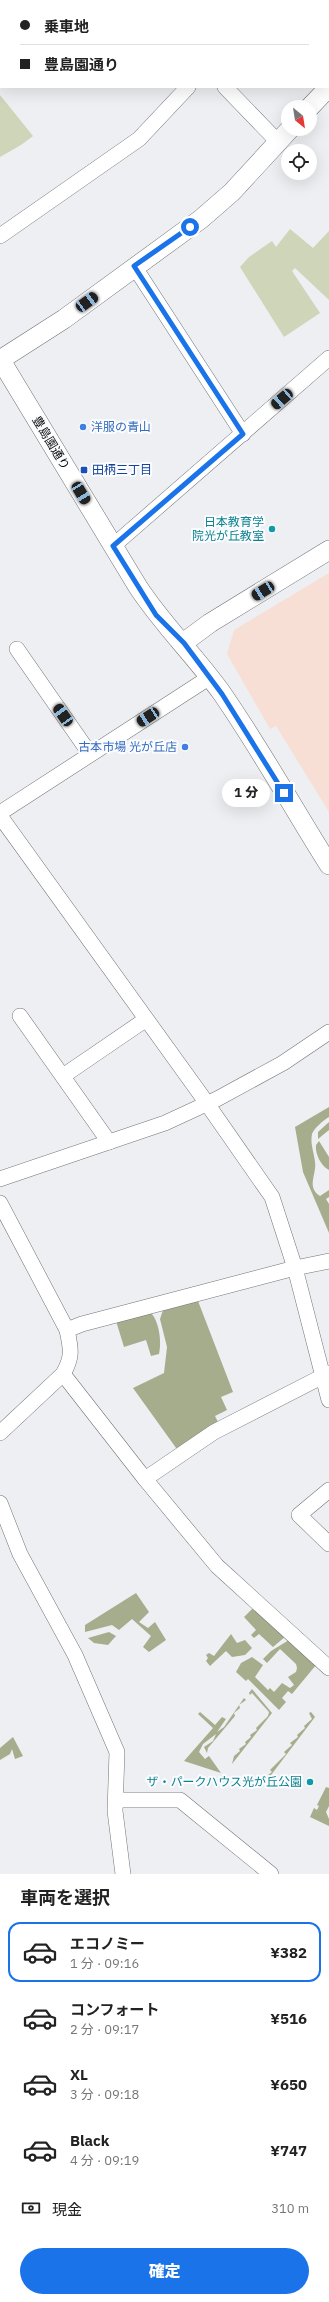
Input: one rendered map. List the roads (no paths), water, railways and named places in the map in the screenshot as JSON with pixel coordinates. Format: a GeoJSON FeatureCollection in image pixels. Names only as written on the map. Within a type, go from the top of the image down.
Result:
{"type":"FeatureCollection","features":[{"type":"Feature","properties":{"kind":"street"},"geometry":{"type":"LineString","coordinates":[[0,236],[139,139],[187,88]]}},
{"type":"Feature","properties":{"kind":"street"},"geometry":{"type":"LineString","coordinates":[[226,88],[281,133]]}},
{"type":"Feature","properties":{"kind":"street"},"geometry":{"type":"LineString","coordinates":[[317,100],[328,89]]}},
{"type":"Feature","properties":{"kind":"street"},"geometry":{"type":"LineString","coordinates":[[0,359],[64,319],[134,266],[212,211],[283,136]]}},
{"type":"Feature","properties":{"kind":"street"},"geometry":{"type":"LineString","coordinates":[[134,266],[243,434]]}},
{"type":"Feature","properties":{"kind":"street"},"geometry":{"type":"LineString","coordinates":[[113,546],[329,358]]}},
{"type":"Feature","properties":{"kind":"street","name":"豊島園通り"},"geometry":{"type":"LineString","coordinates":[[0,359],[156,615],[184,643],[210,677],[329,865]]}},
{"type":"Feature","properties":{"kind":"street"},"geometry":{"type":"LineString","coordinates":[[184,643],[210,624],[329,550]]}},
{"type":"Feature","properties":{"kind":"street"},"geometry":{"type":"LineString","coordinates":[[17,649],[90,754]]}},
{"type":"Feature","properties":{"kind":"street"},"geometry":{"type":"LineString","coordinates":[[0,813],[210,677]]}},
{"type":"Feature","properties":{"kind":"street"},"geometry":{"type":"LineString","coordinates":[[0,816],[272,1197],[295,1268],[326,1374],[329,1400]]}},
{"type":"Feature","properties":{"kind":"street"},"geometry":{"type":"LineString","coordinates":[[20,1016],[109,1142]]}},
{"type":"Feature","properties":{"kind":"street"},"geometry":{"type":"LineString","coordinates":[[63,1076],[145,1020]]}},
{"type":"Feature","properties":{"kind":"street"},"geometry":{"type":"LineString","coordinates":[[0,1179],[165,1123],[207,1104],[283,1063],[329,1032]]}},
{"type":"Feature","properties":{"kind":"street"},"geometry":{"type":"LineString","coordinates":[[0,1203],[67,1330],[71,1349],[70,1362],[63,1374],[0,1433]]}},
{"type":"Feature","properties":{"kind":"street"},"geometry":{"type":"LineString","coordinates":[[67,1330],[82,1324],[295,1268],[329,1261]]}},
{"type":"Feature","properties":{"kind":"street"},"geometry":{"type":"LineString","coordinates":[[63,1374],[145,1479],[217,1566],[329,1668]]}},
{"type":"Feature","properties":{"kind":"street"},"geometry":{"type":"LineString","coordinates":[[145,1479],[214,1432],[326,1374]]}},
{"type":"Feature","properties":{"kind":"street"},"geometry":{"type":"LineString","coordinates":[[329,1490],[299,1515],[329,1544]]}},
{"type":"Feature","properties":{"kind":"street"},"geometry":{"type":"LineString","coordinates":[[0,1503],[20,1554],[76,1655],[118,1757],[116,1800],[124,1874]]}},
{"type":"Feature","properties":{"kind":"street"},"geometry":{"type":"LineString","coordinates":[[116,1800],[180,1800],[271,1874]]}},
{"type":"Feature","properties":{"kind":"place","name":"洋服の青山"},"geometry":{"type":"Point","coordinates":[83,427]}},
{"type":"Feature","properties":{"kind":"place","name":"田柄三丁目"},"geometry":{"type":"Point","coordinates":[84,470]}},
{"type":"Feature","properties":{"kind":"place","name":"日本教育学 院光が丘教室"},"geometry":{"type":"Point","coordinates":[272,529]}},
{"type":"Feature","properties":{"kind":"place","name":"古本市場 光が丘店"},"geometry":{"type":"Point","coordinates":[185,747]}},
{"type":"Feature","properties":{"kind":"place","name":"ザ・パークハウス光が丘公園"},"geometry":{"type":"Point","coordinates":[310,1782]}}]}
